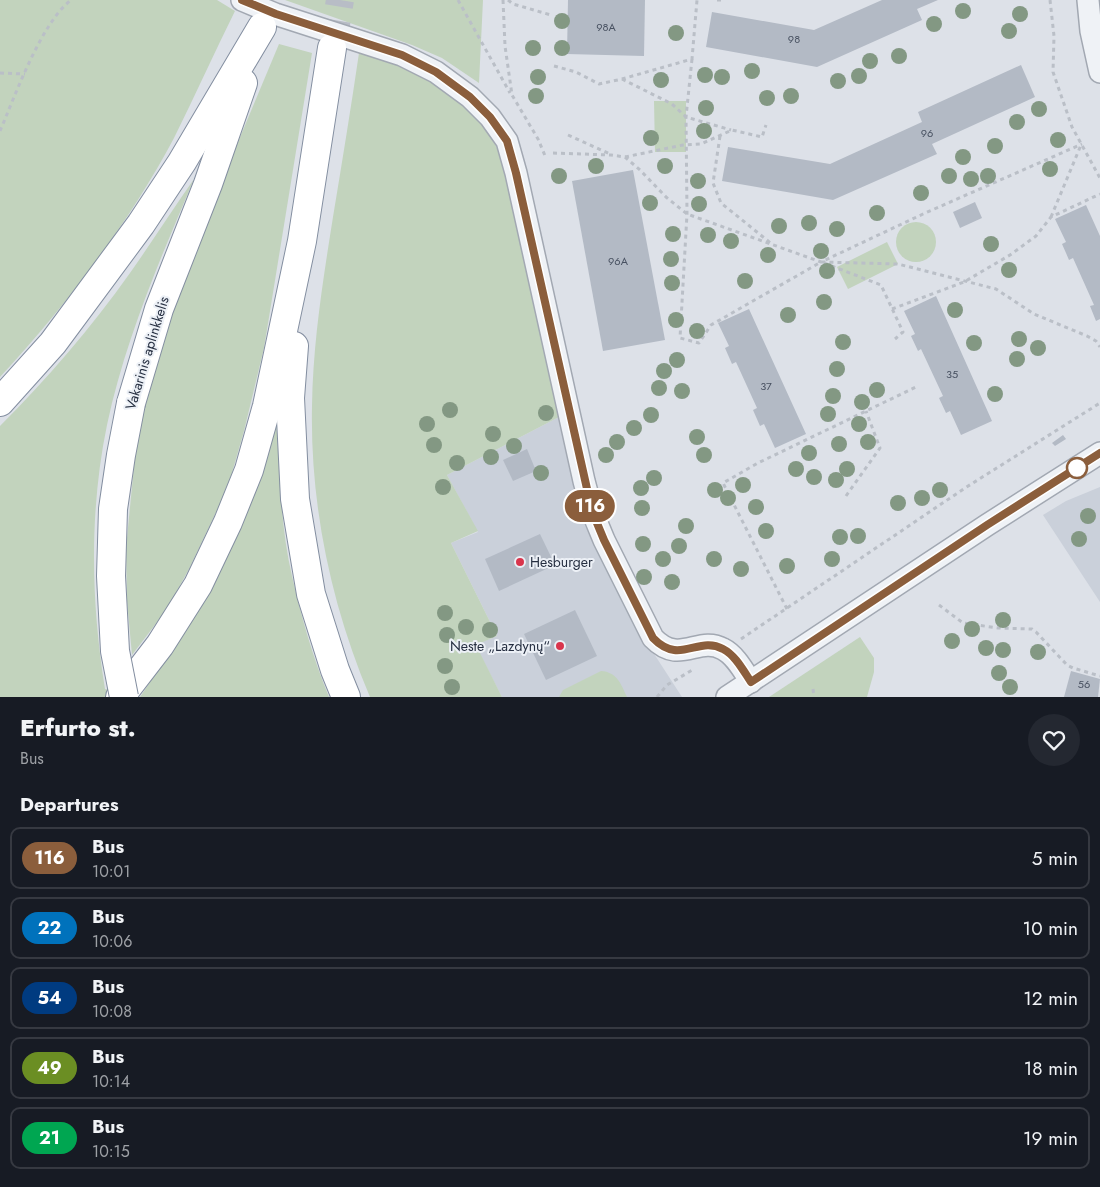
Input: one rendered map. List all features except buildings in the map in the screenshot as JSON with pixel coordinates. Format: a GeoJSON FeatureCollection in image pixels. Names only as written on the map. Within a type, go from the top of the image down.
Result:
{"type":"FeatureCollection","features":[{"type":"Feature","properties":{"kind":"highway","name":"Vakarinis aplinkkelis"},"geometry":{"type":"LineString","coordinates":[[0,402],[53,343],[142,224],[182,162],[262,27],[208,184],[158,308],[131,403],[120,455],[113,509],[111,576],[115,651],[124,697]]}},
{"type":"Feature","properties":{"kind":"highway"},"geometry":{"type":"LineString","coordinates":[[120,697],[160,645],[198,585],[228,522],[249,470],[267,406],[302,241],[332,48]]}},
{"type":"Feature","properties":{"kind":"highway"},"geometry":{"type":"LineString","coordinates":[[302,241],[290,398],[295,499],[311,594],[335,670],[346,697]]}},
{"type":"Feature","properties":{"kind":"street"},"geometry":{"type":"LineString","coordinates":[[242,0],[276,14],[402,55],[436,72],[470,97],[490,117],[507,141],[516,173],[584,480],[592,511],[604,540],[653,638],[658,643],[675,651],[715,645],[725,650],[736,660],[751,682]]}},
{"type":"Feature","properties":{"kind":"street"},"geometry":{"type":"LineString","coordinates":[[1088,0],[1091,30],[1100,72]]}},
{"type":"Feature","properties":{"kind":"street"},"geometry":{"type":"LineString","coordinates":[[727,697],[987,525],[1100,453]]}},
{"type":"Feature","properties":{"kind":"path"},"geometry":{"type":"LineString","coordinates":[[0,131],[40,42],[54,20],[71,0]]}},
{"type":"Feature","properties":{"kind":"path"},"geometry":{"type":"LineString","coordinates":[[458,0],[538,139],[546,158]]}},
{"type":"Feature","properties":{"kind":"path"},"geometry":{"type":"LineString","coordinates":[[503,0],[505,46],[512,95]]}},
{"type":"Feature","properties":{"kind":"path"},"geometry":{"type":"LineString","coordinates":[[508,0],[513,4],[551,15]]}},
{"type":"Feature","properties":{"kind":"path"},"geometry":{"type":"LineString","coordinates":[[697,0],[686,117],[687,214],[680,338],[699,343],[711,325],[821,262],[923,214],[1082,144]]}},
{"type":"Feature","properties":{"kind":"path"},"geometry":{"type":"LineString","coordinates":[[717,0],[722,0]]}},
{"type":"Feature","properties":{"kind":"path"},"geometry":{"type":"LineString","coordinates":[[1050,0],[1054,36],[1054,72],[1072,127],[1100,178]]}},
{"type":"Feature","properties":{"kind":"path"},"geometry":{"type":"LineString","coordinates":[[554,66],[576,72],[599,84],[692,58]]}},
{"type":"Feature","properties":{"kind":"path"},"geometry":{"type":"LineString","coordinates":[[0,73],[25,74]]}},
{"type":"Feature","properties":{"kind":"path"},"geometry":{"type":"LineString","coordinates":[[622,79],[672,104],[686,117],[762,137],[766,125]]}},
{"type":"Feature","properties":{"kind":"path"},"geometry":{"type":"LineString","coordinates":[[553,153],[625,157],[700,144],[732,130]]}},
{"type":"Feature","properties":{"kind":"path"},"geometry":{"type":"LineString","coordinates":[[568,135],[611,155]]}},
{"type":"Feature","properties":{"kind":"path"},"geometry":{"type":"LineString","coordinates":[[720,136],[713,183],[721,203],[776,247]]}},
{"type":"Feature","properties":{"kind":"path"},"geometry":{"type":"LineString","coordinates":[[892,309],[964,282],[1010,255],[1036,236],[1051,217],[1082,144]]}},
{"type":"Feature","properties":{"kind":"path"},"geometry":{"type":"LineString","coordinates":[[625,157],[666,197],[687,214],[882,285],[903,332],[895,339]]}},
{"type":"Feature","properties":{"kind":"path"},"geometry":{"type":"LineString","coordinates":[[1051,217],[1100,194]]}},
{"type":"Feature","properties":{"kind":"path"},"geometry":{"type":"LineString","coordinates":[[821,262],[898,264],[996,290],[1034,314],[1096,341],[1100,347]]}},
{"type":"Feature","properties":{"kind":"path"},"geometry":{"type":"LineString","coordinates":[[787,609],[723,483],[758,463],[918,386]]}},
{"type":"Feature","properties":{"kind":"path"},"geometry":{"type":"LineString","coordinates":[[657,697],[666,686],[787,609],[965,488],[1100,403]]}},
{"type":"Feature","properties":{"kind":"path"},"geometry":{"type":"LineString","coordinates":[[846,496],[880,448],[866,411]]}},
{"type":"Feature","properties":{"kind":"path"},"geometry":{"type":"LineString","coordinates":[[939,605],[963,623],[998,628],[1032,629],[1067,665],[1100,676]]}},
{"type":"Feature","properties":{"kind":"path"},"geometry":{"type":"LineString","coordinates":[[813,689],[814,697]]}},
{"type":"Feature","properties":{"kind":"shaded area"},"geometry":{"type":"Polygon","coordinates":[[[559,417],[579,514],[636,626],[682,697],[502,697],[475,645],[497,636],[451,543],[478,532],[447,475],[559,417]]]}},
{"type":"Feature","properties":{"kind":"shaded area"},"geometry":{"type":"Polygon","coordinates":[[[1100,487],[1100,602],[1043,515],[1066,501],[1100,487]]]}},
{"type":"Feature","properties":{"kind":"green space"},"geometry":{"type":"Polygon","coordinates":[[[0,0],[217,0],[235,11],[174,138],[137,201],[72,293],[0,377],[0,0]]]}},
{"type":"Feature","properties":{"kind":"green space"},"geometry":{"type":"Polygon","coordinates":[[[285,0],[483,0],[479,83],[442,58],[412,45],[285,0]]]}},
{"type":"Feature","properties":{"kind":"green space"},"geometry":{"type":"Polygon","coordinates":[[[279,44],[312,53],[264,348],[244,431],[232,473],[220,504],[189,569],[167,609],[132,655],[127,601],[126,548],[135,456],[151,368],[197,240],[279,44]]]}},
{"type":"Feature","properties":{"kind":"green space"},"geometry":{"type":"Polygon","coordinates":[[[359,53],[410,70],[437,84],[462,103],[492,139],[499,152],[509,185],[559,417],[447,475],[478,531],[451,543],[497,636],[476,645],[502,697],[370,697],[344,627],[334,591],[319,517],[315,480],[312,443],[314,358],[319,311],[359,53]]]}},
{"type":"Feature","properties":{"kind":"green space"},"geometry":{"type":"Polygon","coordinates":[[[654,101],[686,101],[686,152],[655,152],[654,101]]]}},
{"type":"Feature","properties":{"kind":"green space"},"geometry":{"type":"Polygon","coordinates":[[[194,179],[144,300],[123,362],[107,425],[97,491],[94,557],[95,590],[100,656],[105,689],[137,697],[0,697],[0,426],[52,371],[100,314],[194,179]]]}},
{"type":"Feature","properties":{"kind":"green space"},"geometry":{"type":"Polygon","coordinates":[[[916,222],[930,228],[936,242],[930,256],[916,262],[902,256],[896,242],[902,228],[916,222]]]}},
{"type":"Feature","properties":{"kind":"green space"},"geometry":{"type":"Polygon","coordinates":[[[887,242],[898,264],[848,289],[837,267],[887,242]]]}},
{"type":"Feature","properties":{"kind":"green space"},"geometry":{"type":"Polygon","coordinates":[[[276,419],[283,518],[288,557],[308,637],[329,697],[140,697],[181,636],[276,419]]]}},
{"type":"Feature","properties":{"kind":"green space"},"geometry":{"type":"Polygon","coordinates":[[[860,637],[874,658],[874,672],[867,697],[769,697],[860,637]]]}},
{"type":"Feature","properties":{"kind":"green space"},"geometry":{"type":"Polygon","coordinates":[[[601,671],[615,676],[627,697],[559,697],[563,690],[601,671]]]}},
{"type":"Feature","properties":{"kind":"tunnel"},"geometry":{"type":"LineString","coordinates":[[332,48],[340,0]]}},
{"type":"Feature","properties":{"kind":"bus line","name":"116"},"geometry":{"type":"LineString","coordinates":[[242,0],[276,14],[363,44],[402,55],[436,72],[470,97],[490,117],[507,141],[537,264],[592,511],[604,540],[653,638],[667,648],[682,651],[705,645],[715,645],[725,650],[736,660],[751,682],[987,525],[1100,453]]}},
{"type":"Feature","properties":{"kind":"place","name":"Hesburger"},"geometry":{"type":"Point","coordinates":[520,562]}},
{"type":"Feature","properties":{"kind":"place","name":"Neste „Lazdynų“"},"geometry":{"type":"Point","coordinates":[560,646]}}]}
